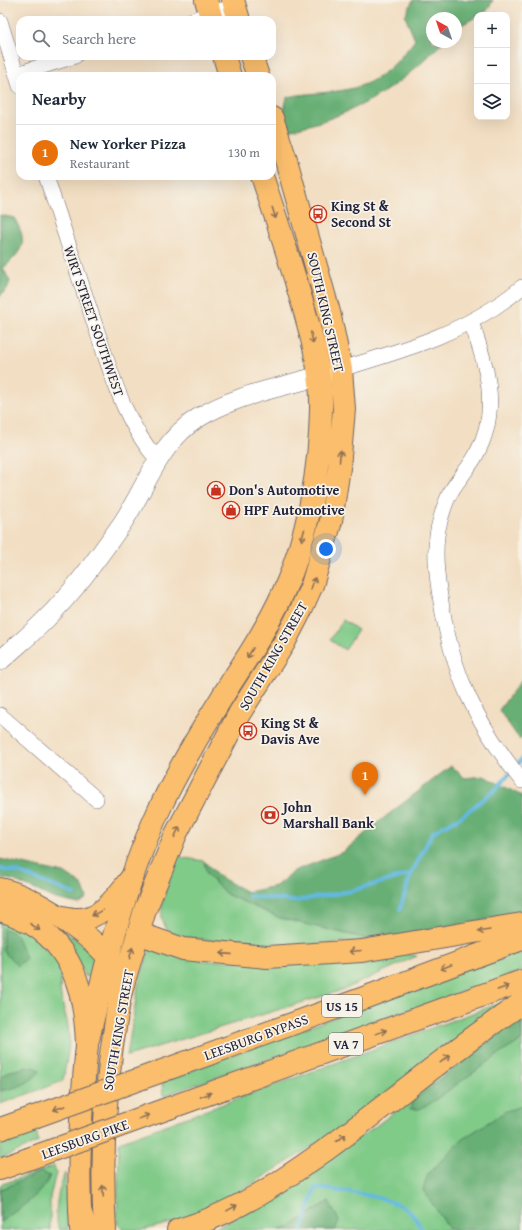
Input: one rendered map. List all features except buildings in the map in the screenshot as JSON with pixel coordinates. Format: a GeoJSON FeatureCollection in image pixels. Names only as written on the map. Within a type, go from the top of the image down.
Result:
{"type":"FeatureCollection","features":[{"type":"Feature","properties":{"kind":"main road"},"geometry":{"type":"LineString","coordinates":[[225,60],[229,72]]}},
{"type":"Feature","properties":{"kind":"main road"},"geometry":{"type":"LineString","coordinates":[[252,60],[257,72]]}},
{"type":"Feature","properties":{"kind":"main road","name":"SOUTH KING STREET"},"geometry":{"type":"LineString","coordinates":[[105,1230],[102,1184],[104,1121],[109,1071],[121,991],[138,933],[169,849],[197,792],[239,714],[284,643],[312,585],[331,520],[339,468],[344,409],[341,369],[327,305],[286,160],[276,130]]}},
{"type":"Feature","properties":{"kind":"main road","name":"SOUTH KING STREET"},"geometry":{"type":"LineString","coordinates":[[86,1230],[80,1220],[78,1156],[80,1114],[87,1045],[119,914],[158,812],[175,778],[195,742],[263,631],[283,594],[298,553],[309,512],[315,478],[322,408],[319,377],[312,336],[263,180]]}},
{"type":"Feature","properties":{"kind":"main road"},"geometry":{"type":"LineString","coordinates":[[58,916],[77,919],[97,914],[112,902],[133,876]]}},
{"type":"Feature","properties":{"kind":"main road"},"geometry":{"type":"LineString","coordinates":[[0,889],[20,895],[58,916],[108,957],[118,974],[121,991]]}},
{"type":"Feature","properties":{"kind":"main road"},"geometry":{"type":"LineString","coordinates":[[0,910],[12,914],[38,929],[54,943],[73,969],[84,1004],[87,1045]]}},
{"type":"Feature","properties":{"kind":"main road"},"geometry":{"type":"LineString","coordinates":[[138,933],[183,949],[267,957],[362,951],[522,924]]}},
{"type":"Feature","properties":{"kind":"main road","name":"LEESBURG BYPASS"},"geometry":{"type":"LineString","coordinates":[[34,1117],[355,1002],[522,939]]}},
{"type":"Feature","properties":{"kind":"main road","name":"LEESBURG PIKE"},"geometry":{"type":"LineString","coordinates":[[0,1169],[522,981]]}},
{"type":"Feature","properties":{"kind":"main road"},"geometry":{"type":"LineString","coordinates":[[188,1228],[248,1200],[298,1170],[483,1030],[522,1003]]}},
{"type":"Feature","properties":{"kind":"main road"},"geometry":{"type":"LineString","coordinates":[[0,1129],[34,1117]]}},
{"type":"Feature","properties":{"kind":"main road","name":"US 15"},"geometry":{"type":"LineString","coordinates":[[0,1119],[34,1117]]}},
{"type":"Feature","properties":{"kind":"street"},"geometry":{"type":"LineString","coordinates":[[205,13],[236,9]]}},
{"type":"Feature","properties":{"kind":"street"},"geometry":{"type":"LineString","coordinates":[[0,21],[16,73]]}},
{"type":"Feature","properties":{"kind":"street"},"geometry":{"type":"LineString","coordinates":[[37,72],[66,60]]}},
{"type":"Feature","properties":{"kind":"street","name":"WIRT STREET SOUTHWEST"},"geometry":{"type":"LineString","coordinates":[[47,180],[84,295],[124,410],[139,437],[157,460]]}},
{"type":"Feature","properties":{"kind":"street"},"geometry":{"type":"LineString","coordinates":[[0,661],[44,622],[92,566],[122,523],[157,460],[182,430],[207,413],[231,401],[276,387],[319,377],[399,352],[437,337],[471,322],[522,287]]}},
{"type":"Feature","properties":{"kind":"street"},"geometry":{"type":"LineString","coordinates":[[471,322],[485,361],[490,395],[489,417],[484,437],[476,456],[446,501],[437,533],[438,579],[445,629],[455,664],[478,718],[507,762],[522,781]]}},
{"type":"Feature","properties":{"kind":"street"},"geometry":{"type":"LineString","coordinates":[[0,714],[96,799]]}},
{"type":"Feature","properties":{"kind":"green space"},"geometry":{"type":"Polygon","coordinates":[[[413,0],[493,0],[487,11],[474,12],[474,18],[462,25],[462,12],[426,12],[426,48],[437,48],[409,74],[373,99],[353,109],[333,117],[288,130],[283,115],[287,97],[354,88],[375,79],[396,62],[415,40],[405,16],[413,0]]]}},
{"type":"Feature","properties":{"kind":"green space"},"geometry":{"type":"Polygon","coordinates":[[[0,215],[14,218],[19,226],[22,246],[10,262],[3,268],[10,281],[7,289],[0,296],[0,215]]]}},
{"type":"Feature","properties":{"kind":"green space"},"geometry":{"type":"Polygon","coordinates":[[[343,620],[358,630],[345,650],[330,640],[343,620]]]}},
{"type":"Feature","properties":{"kind":"green space"},"geometry":{"type":"Polygon","coordinates":[[[522,679],[522,736],[520,740],[499,710],[522,679]]]}},
{"type":"Feature","properties":{"kind":"green space"},"geometry":{"type":"Polygon","coordinates":[[[451,766],[465,778],[484,776],[522,796],[522,912],[460,925],[372,940],[280,918],[226,894],[207,874],[204,861],[220,877],[247,892],[276,886],[294,871],[343,852],[380,821],[451,766]]]}},
{"type":"Feature","properties":{"kind":"green space"},"geometry":{"type":"Polygon","coordinates":[[[178,857],[204,861],[207,874],[226,894],[280,918],[372,940],[279,947],[179,937],[169,931],[163,923],[162,912],[166,889],[178,857]]]}},
{"type":"Feature","properties":{"kind":"green space"},"geometry":{"type":"Polygon","coordinates":[[[0,859],[64,873],[82,885],[87,898],[79,904],[56,899],[13,880],[0,878],[0,859]]]}},
{"type":"Feature","properties":{"kind":"green space"},"geometry":{"type":"Polygon","coordinates":[[[41,915],[98,955],[92,976],[86,977],[65,939],[41,915]]]}},
{"type":"Feature","properties":{"kind":"green space"},"geometry":{"type":"Polygon","coordinates":[[[0,917],[28,930],[64,968],[60,986],[62,1002],[68,1025],[69,1040],[63,1081],[0,1104],[0,917]]]}},
{"type":"Feature","properties":{"kind":"green space"},"geometry":{"type":"Polygon","coordinates":[[[3,928],[15,933],[26,958],[18,966],[3,951],[3,928]]]}},
{"type":"Feature","properties":{"kind":"green space"},"geometry":{"type":"Polygon","coordinates":[[[522,948],[522,971],[163,1096],[162,1081],[522,948]]]}},
{"type":"Feature","properties":{"kind":"green space"},"geometry":{"type":"Polygon","coordinates":[[[149,949],[207,961],[405,953],[417,956],[343,990],[127,1056],[138,986],[149,949]]]}},
{"type":"Feature","properties":{"kind":"green space"},"geometry":{"type":"Polygon","coordinates":[[[522,995],[335,1132],[244,1189],[175,1222],[143,1230],[123,1230],[117,1224],[119,1142],[522,995]]]}},
{"type":"Feature","properties":{"kind":"green space"},"geometry":{"type":"Polygon","coordinates":[[[522,1017],[522,1230],[213,1230],[286,1187],[376,1126],[502,1029],[522,1017]]]}},
{"type":"Feature","properties":{"kind":"green space"},"geometry":{"type":"Polygon","coordinates":[[[522,1021],[522,1040],[498,1055],[428,1105],[419,1109],[410,1109],[412,1102],[452,1070],[493,1039],[522,1021]]]}},
{"type":"Feature","properties":{"kind":"green space"},"geometry":{"type":"Polygon","coordinates":[[[33,1066],[40,1071],[32,1079],[17,1087],[0,1091],[0,1078],[10,1071],[33,1066]]]}},
{"type":"Feature","properties":{"kind":"green space"},"geometry":{"type":"Polygon","coordinates":[[[522,1106],[522,1230],[450,1230],[423,1190],[428,1174],[461,1140],[506,1111],[522,1106]]]}},
{"type":"Feature","properties":{"kind":"green space"},"geometry":{"type":"Polygon","coordinates":[[[36,1126],[38,1142],[0,1159],[0,1136],[36,1126]]]}},
{"type":"Feature","properties":{"kind":"green space"},"geometry":{"type":"Polygon","coordinates":[[[54,1166],[56,1173],[50,1197],[50,1230],[0,1230],[0,1185],[54,1166]]]}},
{"type":"Feature","properties":{"kind":"green space"},"geometry":{"type":"Polygon","coordinates":[[[41,1172],[50,1176],[41,1190],[28,1202],[0,1222],[0,1190],[41,1172]]]}},
{"type":"Feature","properties":{"kind":"green space"},"geometry":{"type":"Polygon","coordinates":[[[65,1173],[68,1230],[59,1230],[56,1208],[60,1187],[65,1173]]]}},
{"type":"Feature","properties":{"kind":"green space"},"geometry":{"type":"Polygon","coordinates":[[[329,1201],[339,1221],[335,1230],[280,1230],[291,1226],[329,1201]]]}},
{"type":"Feature","properties":{"kind":"waterway"},"geometry":{"type":"LineString","coordinates":[[516,766],[522,759]]}},
{"type":"Feature","properties":{"kind":"waterway"},"geometry":{"type":"LineString","coordinates":[[400,909],[411,874],[433,832],[462,816],[496,789],[511,772]]}},
{"type":"Feature","properties":{"kind":"waterway"},"geometry":{"type":"LineString","coordinates":[[0,869],[18,872],[74,894]]}},
{"type":"Feature","properties":{"kind":"waterway"},"geometry":{"type":"LineString","coordinates":[[249,896],[295,901],[351,891],[411,874]]}},
{"type":"Feature","properties":{"kind":"waterway"},"geometry":{"type":"LineString","coordinates":[[302,1230],[315,1188],[365,1195],[401,1206],[410,1212],[422,1230]]}},
{"type":"Feature","properties":{"kind":"place","name":"King St & Second St"},"geometry":{"type":"Point","coordinates":[318,214]}},
{"type":"Feature","properties":{"kind":"place","name":"Don's Automotive"},"geometry":{"type":"Point","coordinates":[216,490]}},
{"type":"Feature","properties":{"kind":"place","name":"HPF Automotive"},"geometry":{"type":"Point","coordinates":[231,510]}},
{"type":"Feature","properties":{"kind":"place","name":"King St & Davis Ave"},"geometry":{"type":"Point","coordinates":[248,731]}},
{"type":"Feature","properties":{"kind":"place","name":"New Yorker Pizza"},"geometry":{"type":"Point","coordinates":[365,795]}},
{"type":"Feature","properties":{"kind":"place","name":"John Marshall Bank"},"geometry":{"type":"Point","coordinates":[270,815]}}]}
